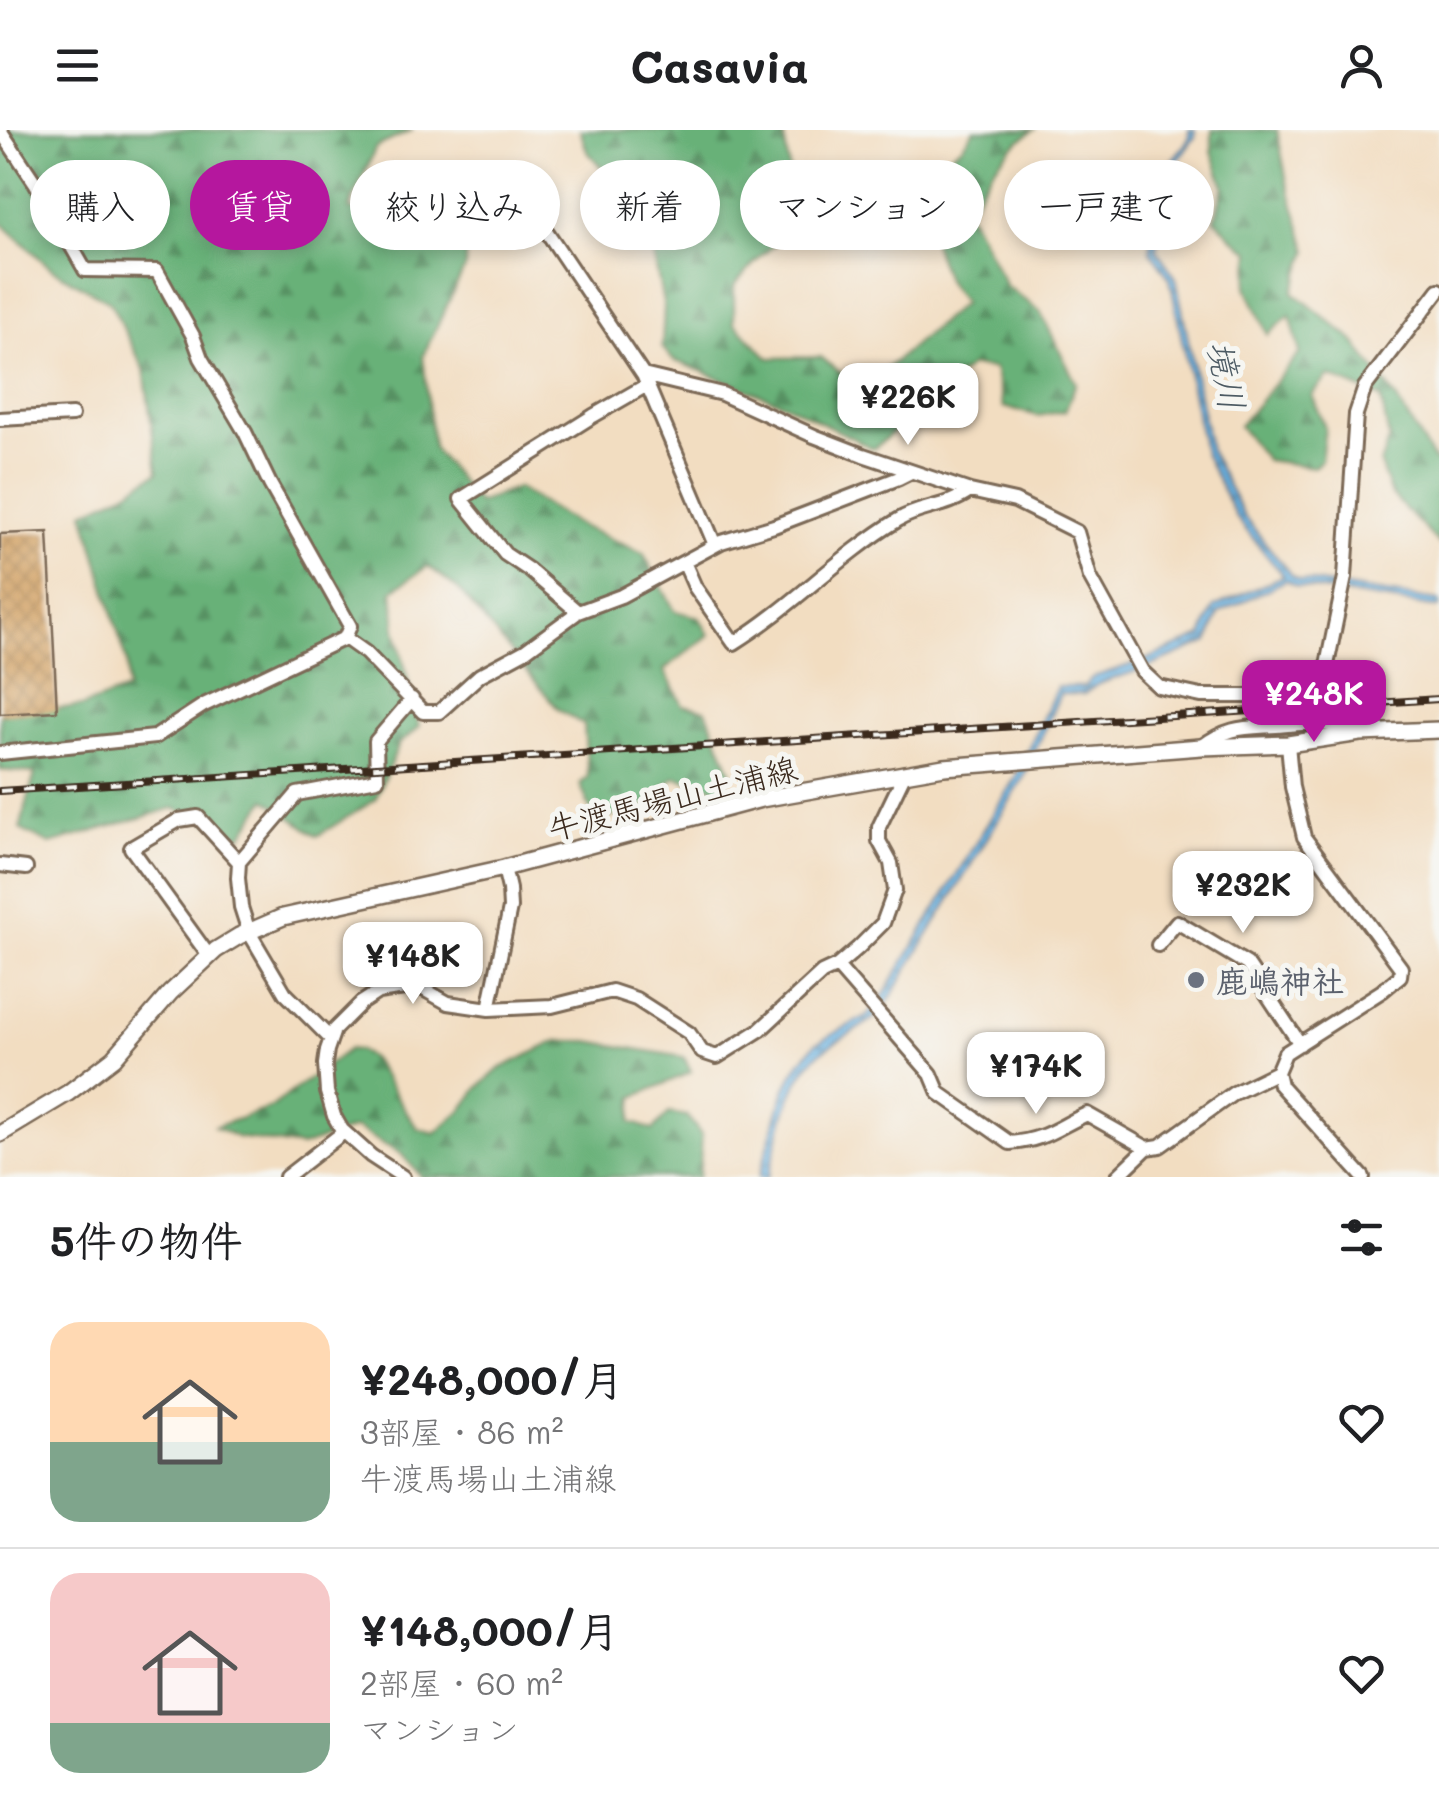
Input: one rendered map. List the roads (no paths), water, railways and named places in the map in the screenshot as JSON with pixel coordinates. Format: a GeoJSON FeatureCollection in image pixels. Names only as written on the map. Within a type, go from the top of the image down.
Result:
{"type":"FeatureCollection","features":[{"type":"Feature","properties":{"kind":"main road","name":"牛渡馬場山土浦線"},"geometry":{"type":"LineString","coordinates":[[0,1134],[104,1066],[209,956],[283,916],[504,868],[761,799],[944,766],[1202,746],[1288,744],[1360,733],[1439,730]]}},
{"type":"Feature","properties":{"kind":"street"},"geometry":{"type":"LineString","coordinates":[[0,130],[36,184],[84,270],[157,271],[350,626],[345,638],[204,705],[154,738],[0,753]]}},
{"type":"Feature","properties":{"kind":"street"},"geometry":{"type":"LineString","coordinates":[[559,250],[645,380],[715,545]]}},
{"type":"Feature","properties":{"kind":"street"},"geometry":{"type":"LineString","coordinates":[[578,612],[506,554],[461,499],[645,380],[722,394],[814,436],[911,472],[970,492],[1015,501],[1077,532],[1090,577],[1142,671],[1159,687],[1201,696],[1276,696],[1306,688],[1326,670],[1346,577],[1356,414],[1365,387],[1439,290]]}},
{"type":"Feature","properties":{"kind":"street"},"geometry":{"type":"LineString","coordinates":[[0,419],[72,414]]}},
{"type":"Feature","properties":{"kind":"street"},"geometry":{"type":"LineString","coordinates":[[345,638],[366,653],[422,712],[439,712],[480,675],[525,651],[578,612],[621,596],[715,545],[911,472]]}},
{"type":"Feature","properties":{"kind":"street"},"geometry":{"type":"LineString","coordinates":[[684,562],[695,586],[734,643],[765,624],[857,547],[902,517],[956,501],[970,492]]}},
{"type":"Feature","properties":{"kind":"street"},"geometry":{"type":"LineString","coordinates":[[1276,696],[1276,726]]}},
{"type":"Feature","properties":{"kind":"street"},"geometry":{"type":"LineString","coordinates":[[330,1040],[284,993],[249,932],[241,907],[239,862],[298,794],[377,779],[376,741],[412,699]]}},
{"type":"Feature","properties":{"kind":"street"},"geometry":{"type":"LineString","coordinates":[[1202,746],[1234,728],[1323,723],[1360,733]]}},
{"type":"Feature","properties":{"kind":"street"},"geometry":{"type":"LineString","coordinates":[[1288,744],[1292,787],[1304,838],[1401,968],[1400,976],[1382,991],[1285,1053],[1277,1072],[1280,1085],[1363,1177]]}},
{"type":"Feature","properties":{"kind":"street"},"geometry":{"type":"LineString","coordinates":[[403,1177],[344,1132],[327,1092],[325,1064],[330,1040],[334,1030],[361,1003],[378,992],[404,986],[418,986],[448,1002],[489,1009],[552,1006],[612,990],[636,999],[688,1034],[702,1052],[718,1057],[760,1030],[883,923],[894,890],[891,862],[879,841],[879,828],[905,773]]}},
{"type":"Feature","properties":{"kind":"street"},"geometry":{"type":"LineString","coordinates":[[209,956],[131,848],[179,820],[198,817],[239,862]]}},
{"type":"Feature","properties":{"kind":"street"},"geometry":{"type":"LineString","coordinates":[[0,865],[26,868]]}},
{"type":"Feature","properties":{"kind":"street"},"geometry":{"type":"LineString","coordinates":[[489,1009],[510,908],[504,868]]}},
{"type":"Feature","properties":{"kind":"street"},"geometry":{"type":"LineString","coordinates":[[1158,945],[1177,922],[1248,964],[1300,1044]]}},
{"type":"Feature","properties":{"kind":"street"},"geometry":{"type":"LineString","coordinates":[[837,966],[931,1074],[939,1093],[1010,1143],[1047,1136],[1087,1114],[1147,1148]]}},
{"type":"Feature","properties":{"kind":"street"},"geometry":{"type":"LineString","coordinates":[[1117,1177],[1147,1148],[1160,1146],[1234,1093],[1277,1072]]}},
{"type":"Feature","properties":{"kind":"street"},"geometry":{"type":"LineString","coordinates":[[286,1177],[344,1132]]}},
{"type":"Feature","properties":{"kind":"water"},"geometry":{"type":"Polygon","coordinates":[[[1189,130],[1195,130],[1195,137],[1178,160],[1173,160],[1189,139],[1189,130]]]}},
{"type":"Feature","properties":{"kind":"water"},"geometry":{"type":"Polygon","coordinates":[[[1157,250],[1176,278],[1210,451],[1243,515],[1291,575],[1299,580],[1439,601],[1439,608],[1296,586],[1287,580],[1219,613],[1208,642],[1098,684],[1084,694],[1060,694],[1023,779],[883,1010],[825,1049],[802,1075],[787,1108],[768,1177],[759,1177],[784,1092],[797,1066],[815,1044],[866,1016],[879,1003],[1015,778],[1057,687],[1084,687],[1093,677],[1202,636],[1214,607],[1283,576],[1236,517],[1204,453],[1170,279],[1150,251],[1157,250]]]}},
{"type":"Feature","properties":{"kind":"railway"},"geometry":{"type":"LineString","coordinates":[[0,791],[1439,699]]}},
{"type":"Feature","properties":{"kind":"place","name":"鹿嶋神社"},"geometry":{"type":"Point","coordinates":[1196,980]}},
{"type":"Feature","properties":{"kind":"water label","name":"境川"},"geometry":{"type":"Point","coordinates":[1228,375]}}]}
